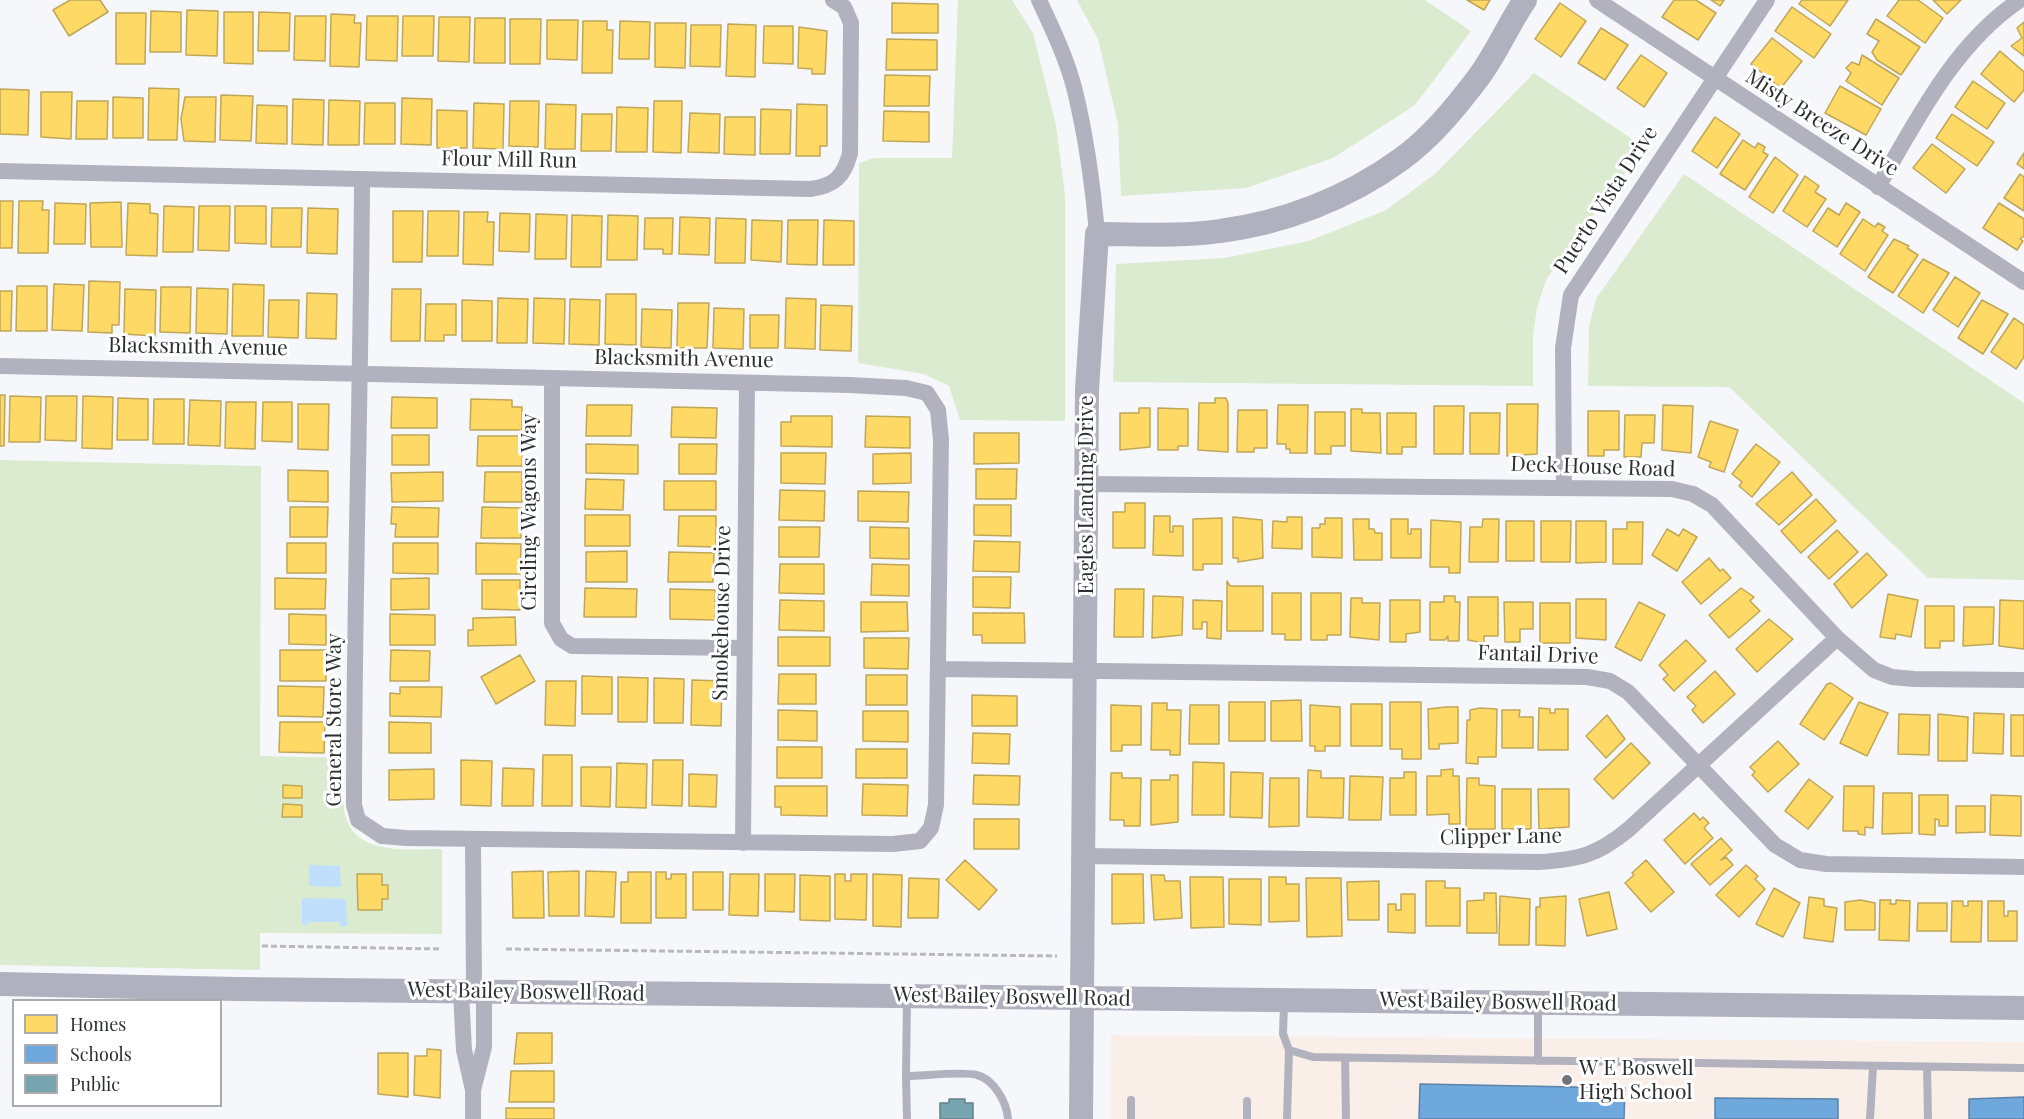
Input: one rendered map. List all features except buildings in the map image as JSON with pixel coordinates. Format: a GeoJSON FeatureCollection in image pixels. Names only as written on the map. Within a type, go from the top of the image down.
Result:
{"type":"FeatureCollection","features":[{"type":"Feature","properties":{"kind":"main road"},"geometry":{"type":"LineString","coordinates":[[1097,234],[1175,234],[1220,231],[1285,218],[1339,195],[1401,160],[1444,118],[1479,76],[1525,0]]}},
{"type":"Feature","properties":{"kind":"main road","name":"Eagles Landing Drive"},"geometry":{"type":"LineString","coordinates":[[1081,1119],[1087,390],[1097,234]]}},
{"type":"Feature","properties":{"kind":"main road","name":"West Bailey Boswell Road"},"geometry":{"type":"LineString","coordinates":[[0,984],[473,992],[2024,1008]]}},
{"type":"Feature","properties":{"kind":"street","name":"Eagles Landing Drive"},"geometry":{"type":"LineString","coordinates":[[1039,0],[1063,52],[1075,90],[1086,146],[1097,234]]}},
{"type":"Feature","properties":{"kind":"street","name":"Misty Breeze Drive"},"geometry":{"type":"LineString","coordinates":[[1596,0],[2024,282]]}},
{"type":"Feature","properties":{"kind":"street","name":"Puerto Vista Drive"},"geometry":{"type":"LineString","coordinates":[[1564,487],[1563,348],[1571,295],[1767,0]]}},
{"type":"Feature","properties":{"kind":"street"},"geometry":{"type":"LineString","coordinates":[[1878,187],[1923,109],[1950,71],[1984,30],[2020,0]]}},
{"type":"Feature","properties":{"kind":"street","name":"Flour Mill Run"},"geometry":{"type":"LineString","coordinates":[[0,171],[798,189],[825,187],[838,180],[846,169],[850,153],[851,23],[838,4]]}},
{"type":"Feature","properties":{"kind":"street","name":"General Store Way"},"geometry":{"type":"LineString","coordinates":[[362,179],[354,702],[354,805],[358,820],[382,836],[743,843],[893,844],[920,841],[931,828]]}},
{"type":"Feature","properties":{"kind":"street","name":"Blacksmith Avenue"},"geometry":{"type":"LineString","coordinates":[[0,366],[849,385],[906,388],[927,393],[938,410],[941,440],[936,805],[931,828]]}},
{"type":"Feature","properties":{"kind":"street","name":"Circling Wagons Way"},"geometry":{"type":"LineString","coordinates":[[552,378],[552,623],[561,639],[572,646],[744,648]]}},
{"type":"Feature","properties":{"kind":"street","name":"Smokehouse Drive"},"geometry":{"type":"LineString","coordinates":[[743,843],[747,383]]}},
{"type":"Feature","properties":{"kind":"street","name":"Deck House Road"},"geometry":{"type":"LineString","coordinates":[[1086,484],[1672,489],[1703,500],[1734,525],[1837,638],[1874,670],[1892,677],[2024,680]]}},
{"type":"Feature","properties":{"kind":"street","name":"Clipper Lane"},"geometry":{"type":"LineString","coordinates":[[1083,856],[1567,860],[1589,855],[1608,846],[1837,638]]}},
{"type":"Feature","properties":{"kind":"street","name":"Fantail Drive"},"geometry":{"type":"LineString","coordinates":[[938,669],[1587,677],[1610,681],[1628,692],[1700,764],[1775,845],[1800,860],[1826,864],[2024,867]]}},
{"type":"Feature","properties":{"kind":"street"},"geometry":{"type":"LineString","coordinates":[[473,839],[473,992],[464,1050],[473,1090],[473,1119]]}},
{"type":"Feature","properties":{"kind":"street"},"geometry":{"type":"LineString","coordinates":[[473,992],[483,1047],[473,1090]]}},
{"type":"Feature","properties":{"kind":"lane"},"geometry":{"type":"LineString","coordinates":[[907,995],[907,1119]]}},
{"type":"Feature","properties":{"kind":"lane"},"geometry":{"type":"LineString","coordinates":[[1284,1000],[1283,1034],[1289,1050],[1287,1119]]}},
{"type":"Feature","properties":{"kind":"lane"},"geometry":{"type":"LineString","coordinates":[[1538,1002],[1538,1061]]}},
{"type":"Feature","properties":{"kind":"lane"},"geometry":{"type":"LineString","coordinates":[[1289,1050],[1312,1058],[2024,1068]]}},
{"type":"Feature","properties":{"kind":"lane"},"geometry":{"type":"LineString","coordinates":[[1345,1058],[1346,1119]]}},
{"type":"Feature","properties":{"kind":"lane"},"geometry":{"type":"LineString","coordinates":[[1870,1119],[1873,1066]]}},
{"type":"Feature","properties":{"kind":"lane"},"geometry":{"type":"LineString","coordinates":[[1927,1067],[1928,1119]]}},
{"type":"Feature","properties":{"kind":"lane"},"geometry":{"type":"LineString","coordinates":[[906,1076],[978,1075],[996,1088],[1008,1119]]}},
{"type":"Feature","properties":{"kind":"lane"},"geometry":{"type":"LineString","coordinates":[[1131,1100],[1131,1119]]}},
{"type":"Feature","properties":{"kind":"lane"},"geometry":{"type":"LineString","coordinates":[[1247,1101],[1247,1119]]}},
{"type":"Feature","properties":{"kind":"path"},"geometry":{"type":"LineString","coordinates":[[262,946],[442,949]]}},
{"type":"Feature","properties":{"kind":"path"},"geometry":{"type":"LineString","coordinates":[[506,949],[1058,956]]}},
{"type":"Feature","properties":{"kind":"shaded area","name":"W E Boswell High School"},"geometry":{"type":"Polygon","coordinates":[[[1111,1035],[2024,1042],[2024,1119],[1110,1119],[1111,1035]]]}},
{"type":"Feature","properties":{"kind":"green space"},"geometry":{"type":"Polygon","coordinates":[[[958,0],[1012,0],[1033,33],[1056,125],[1065,195],[1065,421],[960,420],[949,386],[924,374],[858,363],[859,163],[874,158],[952,158],[958,0]]]}},
{"type":"Feature","properties":{"kind":"green space"},"geometry":{"type":"Polygon","coordinates":[[[1077,0],[1425,0],[1471,31],[1415,105],[1333,158],[1246,188],[1121,196],[1118,124],[1098,39],[1077,0]]]}},
{"type":"Feature","properties":{"kind":"green space"},"geometry":{"type":"Polygon","coordinates":[[[1534,73],[1644,147],[1547,278],[1537,307],[1533,336],[1533,386],[1113,382],[1116,264],[1224,258],[1309,241],[1386,210],[1435,174],[1534,73]]]}},
{"type":"Feature","properties":{"kind":"green space"},"geometry":{"type":"Polygon","coordinates":[[[1684,174],[2024,403],[2024,580],[1928,578],[1729,387],[1588,386],[1589,327],[1596,299],[1684,174]]]}},
{"type":"Feature","properties":{"kind":"green space"},"geometry":{"type":"Polygon","coordinates":[[[0,460],[261,466],[260,756],[344,758],[344,809],[349,825],[357,836],[383,847],[442,849],[442,934],[260,933],[260,970],[0,965],[0,460]]]}},
{"type":"Feature","properties":{"kind":"water"},"geometry":{"type":"Polygon","coordinates":[[[309,865],[340,866],[341,887],[309,886],[309,865]]]}},
{"type":"Feature","properties":{"kind":"water"},"geometry":{"type":"Polygon","coordinates":[[[302,898],[346,899],[347,926],[340,926],[340,922],[308,922],[307,925],[302,925],[302,898]]]}},
{"type":"Feature","properties":{"kind":"place","name":"W E Boswell High School"},"geometry":{"type":"Point","coordinates":[1567,1080]}}]}
